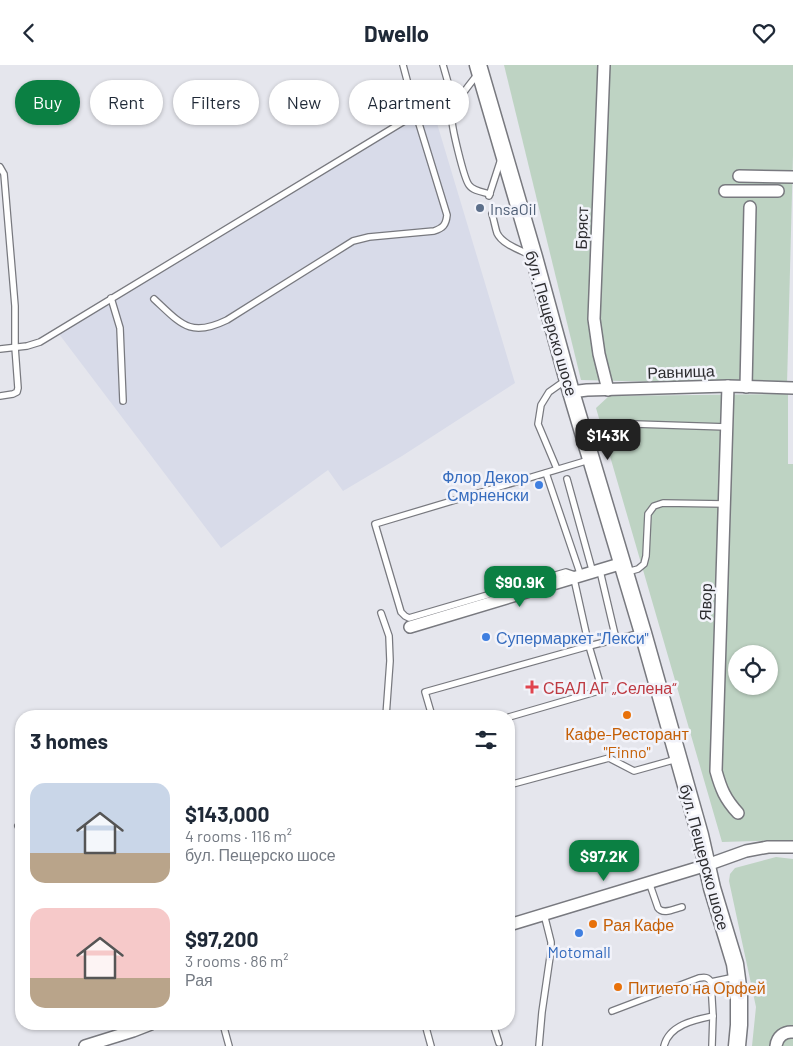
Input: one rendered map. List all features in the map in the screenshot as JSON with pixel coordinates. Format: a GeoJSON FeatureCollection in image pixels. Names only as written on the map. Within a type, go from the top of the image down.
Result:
{"type":"FeatureCollection","features":[{"type":"Feature","properties":{"kind":"main road","name":"бул. Пещерско шосе"},"geometry":{"type":"LineString","coordinates":[[479,68],[569,386],[643,633],[700,835],[714,894],[735,963],[739,994],[737,1046]]}},
{"type":"Feature","properties":{"kind":"street","name":"Бряст"},"geometry":{"type":"LineString","coordinates":[[604,65],[594,319],[599,354],[608,390]]}},
{"type":"Feature","properties":{"kind":"street"},"geometry":{"type":"LineString","coordinates":[[747,191],[743,176],[793,177]]}},
{"type":"Feature","properties":{"kind":"street"},"geometry":{"type":"LineString","coordinates":[[725,191],[778,191]]}},
{"type":"Feature","properties":{"kind":"street"},"geometry":{"type":"LineString","coordinates":[[746,387],[750,207]]}},
{"type":"Feature","properties":{"kind":"street","name":"Равнища"},"geometry":{"type":"LineString","coordinates":[[569,386],[587,390],[728,386],[793,388]]}},
{"type":"Feature","properties":{"kind":"street","name":"Явор"},"geometry":{"type":"LineString","coordinates":[[728,386],[716,771],[720,787],[727,801],[738,813]]}},
{"type":"Feature","properties":{"kind":"street"},"geometry":{"type":"LineString","coordinates":[[410,627],[596,572],[624,568]]}},
{"type":"Feature","properties":{"kind":"street"},"geometry":{"type":"LineString","coordinates":[[515,923],[746,851],[768,847],[793,847]]}},
{"type":"Feature","properties":{"kind":"street"},"geometry":{"type":"LineString","coordinates":[[85,1046],[124,1030]]}},
{"type":"Feature","properties":{"kind":"street"},"geometry":{"type":"LineString","coordinates":[[776,1046],[776,1041],[782,1035],[793,1032]]}},
{"type":"Feature","properties":{"kind":"lane"},"geometry":{"type":"LineString","coordinates":[[403,65],[407,80]]}},
{"type":"Feature","properties":{"kind":"lane"},"geometry":{"type":"LineString","coordinates":[[443,65],[447,80]]}},
{"type":"Feature","properties":{"kind":"lane"},"geometry":{"type":"LineString","coordinates":[[469,83],[479,68]]}},
{"type":"Feature","properties":{"kind":"lane"},"geometry":{"type":"LineString","coordinates":[[0,349],[34,344],[40,341],[398,125]]}},
{"type":"Feature","properties":{"kind":"lane"},"geometry":{"type":"LineString","coordinates":[[154,299],[179,322],[190,327],[200,329],[216,326],[353,241],[369,237],[442,229],[446,223],[447,215],[419,125]]}},
{"type":"Feature","properties":{"kind":"lane"},"geometry":{"type":"LineString","coordinates":[[452,125],[468,183],[474,189],[489,195],[503,153]]}},
{"type":"Feature","properties":{"kind":"lane"},"geometry":{"type":"LineString","coordinates":[[0,167],[4,174],[16,306],[15,347],[18,388],[17,392],[13,394],[0,396]]}},
{"type":"Feature","properties":{"kind":"lane"},"geometry":{"type":"LineString","coordinates":[[492,214],[497,234],[500,238],[534,257]]}},
{"type":"Feature","properties":{"kind":"lane"},"geometry":{"type":"LineString","coordinates":[[111,298],[120,328],[123,401]]}},
{"type":"Feature","properties":{"kind":"lane"},"geometry":{"type":"LineString","coordinates":[[557,469],[538,424],[541,405],[549,392],[569,386]]}},
{"type":"Feature","properties":{"kind":"lane"},"geometry":{"type":"LineString","coordinates":[[636,424],[727,427]]}},
{"type":"Feature","properties":{"kind":"lane"},"geometry":{"type":"LineString","coordinates":[[578,578],[566,572],[410,618],[401,612],[375,525],[591,459]]}},
{"type":"Feature","properties":{"kind":"lane"},"geometry":{"type":"LineString","coordinates":[[515,715],[602,690],[589,646],[578,578],[546,473]]}},
{"type":"Feature","properties":{"kind":"lane"},"geometry":{"type":"LineString","coordinates":[[567,479],[616,639]]}},
{"type":"Feature","properties":{"kind":"lane"},"geometry":{"type":"LineString","coordinates":[[624,568],[638,569],[644,564],[648,514],[654,507],[663,503],[725,504]]}},
{"type":"Feature","properties":{"kind":"lane"},"geometry":{"type":"LineString","coordinates":[[381,613],[389,636],[390,661],[386,710]]}},
{"type":"Feature","properties":{"kind":"lane"},"geometry":{"type":"LineString","coordinates":[[430,710],[425,692],[589,646],[643,633]]}},
{"type":"Feature","properties":{"kind":"lane"},"geometry":{"type":"LineString","coordinates":[[515,783],[610,759],[634,771],[679,759]]}},
{"type":"Feature","properties":{"kind":"lane"},"geometry":{"type":"LineString","coordinates":[[649,882],[660,911],[664,912],[682,907]]}},
{"type":"Feature","properties":{"kind":"lane"},"geometry":{"type":"LineString","coordinates":[[539,1046],[542,1012],[552,950],[544,914]]}},
{"type":"Feature","properties":{"kind":"lane"},"geometry":{"type":"LineString","coordinates":[[711,982],[737,976]]}},
{"type":"Feature","properties":{"kind":"lane"},"geometry":{"type":"LineString","coordinates":[[612,1011],[699,978],[709,978],[711,982],[713,1015],[712,1046]]}},
{"type":"Feature","properties":{"kind":"lane"},"geometry":{"type":"LineString","coordinates":[[664,1046],[666,1039],[677,1027],[713,1015]]}},
{"type":"Feature","properties":{"kind":"lane"},"geometry":{"type":"LineString","coordinates":[[225,1030],[229,1046]]}},
{"type":"Feature","properties":{"kind":"lane"},"geometry":{"type":"LineString","coordinates":[[427,1030],[431,1046]]}},
{"type":"Feature","properties":{"kind":"lane"},"geometry":{"type":"LineString","coordinates":[[495,1030],[499,1043]]}},
{"type":"Feature","properties":{"kind":"shaded area"},"geometry":{"type":"Polygon","coordinates":[[[402,125],[438,125],[515,383],[402,456],[343,491],[328,470],[221,548],[59,334],[402,125]]]}},
{"type":"Feature","properties":{"kind":"green space"},"geometry":{"type":"Polygon","coordinates":[[[504,65],[793,65],[793,155],[787,385],[581,380],[504,65]]]}},
{"type":"Feature","properties":{"kind":"green space"},"geometry":{"type":"Polygon","coordinates":[[[788,394],[788,464],[793,464],[793,840],[722,842],[596,408],[609,396],[788,394]]]}},
{"type":"Feature","properties":{"kind":"green space"},"geometry":{"type":"Polygon","coordinates":[[[776,857],[793,859],[793,1046],[752,1046],[756,1007],[729,881],[730,874],[735,868],[776,857]]]}},
{"type":"Feature","properties":{"kind":"place","name":"InsaOil"},"geometry":{"type":"Point","coordinates":[480,208]}},
{"type":"Feature","properties":{"kind":"place","name":"Флор Декор Смрненски"},"geometry":{"type":"Point","coordinates":[539,485]}},
{"type":"Feature","properties":{"kind":"place","name":"Супермаркет \"Лекси\""},"geometry":{"type":"Point","coordinates":[486,637]}},
{"type":"Feature","properties":{"kind":"place","name":"СБАЛ АГ „Селена“"},"geometry":{"type":"Point","coordinates":[532,687]}},
{"type":"Feature","properties":{"kind":"place","name":"Кафе-Ресторант \"Finno\""},"geometry":{"type":"Point","coordinates":[627,715]}},
{"type":"Feature","properties":{"kind":"place","name":"Рая Кафе"},"geometry":{"type":"Point","coordinates":[593,924]}},
{"type":"Feature","properties":{"kind":"place","name":"Motomall"},"geometry":{"type":"Point","coordinates":[579,933]}},
{"type":"Feature","properties":{"kind":"place","name":"Питието на Орфей"},"geometry":{"type":"Point","coordinates":[618,987]}}]}
